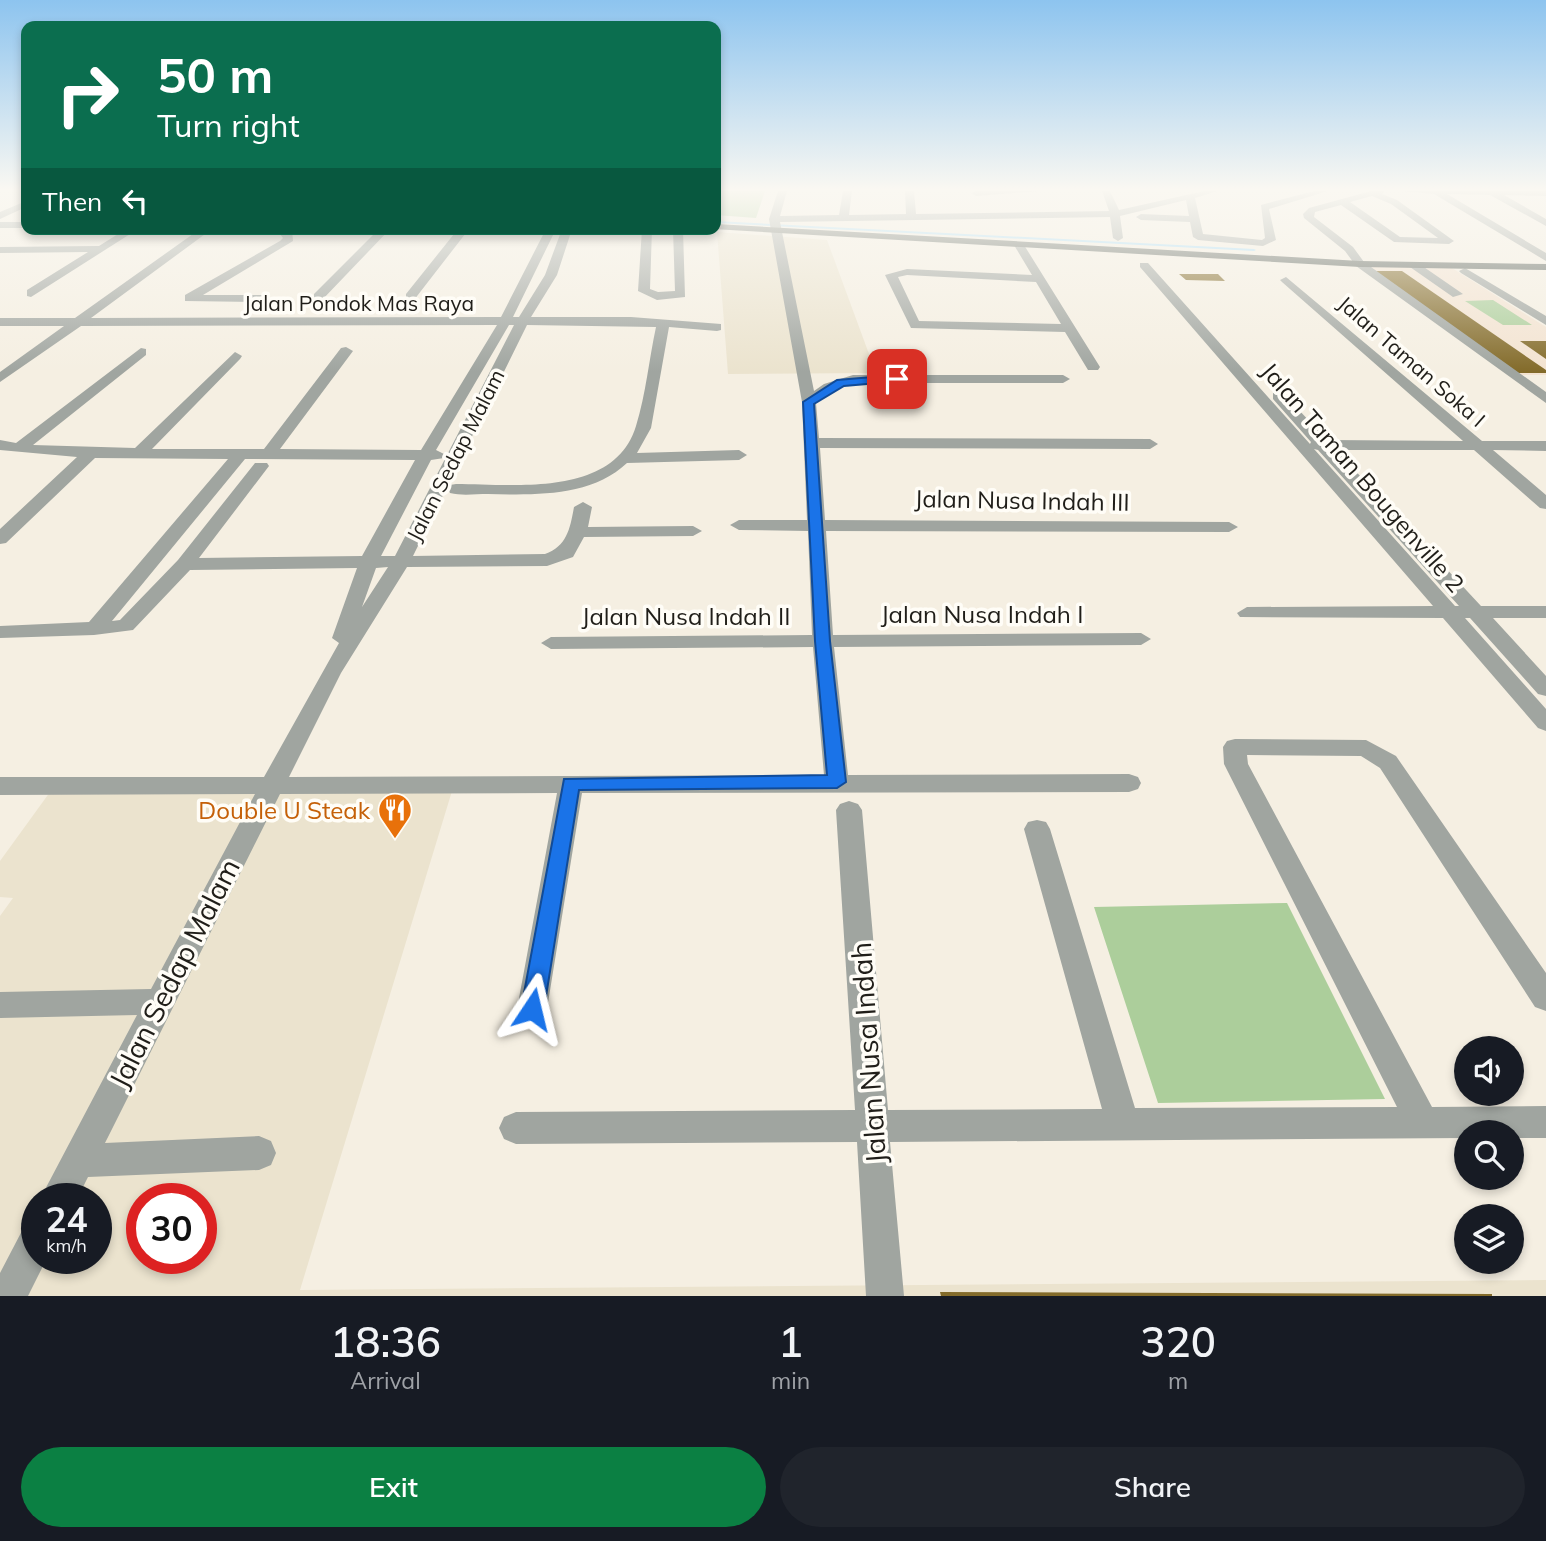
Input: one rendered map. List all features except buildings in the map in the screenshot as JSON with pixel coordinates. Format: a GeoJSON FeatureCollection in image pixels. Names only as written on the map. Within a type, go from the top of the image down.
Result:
{"type":"FeatureCollection","features":[{"type":"Feature","properties":{"kind":"main road"},"geometry":{"type":"LineString","coordinates":[[1145,251],[1311,260],[1546,259]]}},
{"type":"Feature","properties":{"kind":"main road"},"geometry":{"type":"LineString","coordinates":[[1358,260],[1414,265],[1546,267]]}},
{"type":"Feature","properties":{"kind":"street"},"geometry":{"type":"LineString","coordinates":[[31,293],[97,251]]}},
{"type":"Feature","properties":{"kind":"street"},"geometry":{"type":"LineString","coordinates":[[0,378],[176,251]]}},
{"type":"Feature","properties":{"kind":"street"},"geometry":{"type":"LineString","coordinates":[[261,299],[189,298],[263,251]]}},
{"type":"Feature","properties":{"kind":"street"},"geometry":{"type":"LineString","coordinates":[[318,297],[363,251]]}},
{"type":"Feature","properties":{"kind":"street"},"geometry":{"type":"LineString","coordinates":[[410,297],[446,251]]}},
{"type":"Feature","properties":{"kind":"street","name":"Jalan Sedap Malam"},"geometry":{"type":"LineString","coordinates":[[330,673],[369,562],[427,455],[532,275],[542,251]]}},
{"type":"Feature","properties":{"kind":"street","name":"Jalan Sedap Malam"},"geometry":{"type":"LineString","coordinates":[[66,1183],[330,673],[401,562],[522,322],[551,275],[559,251]]}},
{"type":"Feature","properties":{"kind":"street"},"geometry":{"type":"LineString","coordinates":[[646,251],[644,291],[657,296],[681,294],[679,251]]}},
{"type":"Feature","properties":{"kind":"street","name":"Jalan Nusa Indah"},"geometry":{"type":"LineString","coordinates":[[780,251],[800,345],[808,402],[822,641],[843,796],[874,1126],[885,1296]]}},
{"type":"Feature","properties":{"kind":"street"},"geometry":{"type":"LineString","coordinates":[[1023,251],[1093,367]]}},
{"type":"Feature","properties":{"kind":"street"},"geometry":{"type":"LineString","coordinates":[[1348,251],[1546,399]]}},
{"type":"Feature","properties":{"kind":"street","name":"Jalan Taman Bougenville 2"},"geometry":{"type":"LineString","coordinates":[[1144,265],[1546,723]]}},
{"type":"Feature","properties":{"kind":"street","name":"Jalan Taman Bougenville 2"},"geometry":{"type":"LineString","coordinates":[[1159,265],[1546,689]]}},
{"type":"Feature","properties":{"kind":"street"},"geometry":{"type":"LineString","coordinates":[[1414,265],[1457,294]]}},
{"type":"Feature","properties":{"kind":"street"},"geometry":{"type":"LineString","coordinates":[[1040,279],[907,271],[891,275],[915,325],[1070,328]]}},
{"type":"Feature","properties":{"kind":"street"},"geometry":{"type":"LineString","coordinates":[[1465,271],[1546,321]]}},
{"type":"Feature","properties":{"kind":"street","name":"Jalan Taman Soka I"},"geometry":{"type":"LineString","coordinates":[[1286,280],[1546,504]]}},
{"type":"Feature","properties":{"kind":"street","name":"Jalan Pondok Mas Raya"},"geometry":{"type":"LineString","coordinates":[[0,322],[522,322],[663,323],[717,327]]}},
{"type":"Feature","properties":{"kind":"street"},"geometry":{"type":"LineString","coordinates":[[456,489],[578,485],[599,477],[625,458],[637,444],[643,428],[663,323]]}},
{"type":"Feature","properties":{"kind":"street"},"geometry":{"type":"LineString","coordinates":[[0,632],[120,628],[132,623],[185,564],[346,351]]}},
{"type":"Feature","properties":{"kind":"street"},"geometry":{"type":"LineString","coordinates":[[18,449],[141,352]]}},
{"type":"Feature","properties":{"kind":"street"},"geometry":{"type":"LineString","coordinates":[[138,454],[235,356]]}},
{"type":"Feature","properties":{"kind":"street"},"geometry":{"type":"LineString","coordinates":[[808,402],[830,387],[853,379],[1063,380]]}},
{"type":"Feature","properties":{"kind":"street"},"geometry":{"type":"LineString","coordinates":[[811,443],[1150,444]]}},
{"type":"Feature","properties":{"kind":"street"},"geometry":{"type":"LineString","coordinates":[[0,445],[18,449],[91,453],[239,456],[264,461],[454,455]]}},
{"type":"Feature","properties":{"kind":"street"},"geometry":{"type":"LineString","coordinates":[[1303,446],[1546,446]]}},
{"type":"Feature","properties":{"kind":"street"},"geometry":{"type":"LineString","coordinates":[[0,539],[91,453]]}},
{"type":"Feature","properties":{"kind":"street"},"geometry":{"type":"LineString","coordinates":[[625,458],[739,455]]}},
{"type":"Feature","properties":{"kind":"street"},"geometry":{"type":"LineString","coordinates":[[94,629],[239,456]]}},
{"type":"Feature","properties":{"kind":"street"},"geometry":{"type":"LineString","coordinates":[[185,564],[556,559],[566,553],[578,532],[583,507]]}},
{"type":"Feature","properties":{"kind":"street","name":"Jalan Nusa Indah III"},"geometry":{"type":"LineString","coordinates":[[740,525],[916,523],[1229,527]]}},
{"type":"Feature","properties":{"kind":"street"},"geometry":{"type":"LineString","coordinates":[[578,532],[693,531]]}},
{"type":"Feature","properties":{"kind":"street"},"geometry":{"type":"LineString","coordinates":[[1247,614],[1546,612]]}},
{"type":"Feature","properties":{"kind":"street","name":"Jalan Nusa Indah I"},"geometry":{"type":"LineString","coordinates":[[822,641],[1141,639]]}},
{"type":"Feature","properties":{"kind":"street","name":"Jalan Nusa Indah II"},"geometry":{"type":"LineString","coordinates":[[551,643],[822,641]]}},
{"type":"Feature","properties":{"kind":"street"},"geometry":{"type":"LineString","coordinates":[[1423,1122],[1236,764],[1235,747],[1366,748],[1388,762],[1546,998]]}},
{"type":"Feature","properties":{"kind":"street"},"geometry":{"type":"LineString","coordinates":[[0,786],[571,784],[843,796],[1129,783]]}},
{"type":"Feature","properties":{"kind":"street"},"geometry":{"type":"LineString","coordinates":[[532,1009],[571,784]]}},
{"type":"Feature","properties":{"kind":"street"},"geometry":{"type":"LineString","coordinates":[[1037,829],[1123,1125]]}},
{"type":"Feature","properties":{"kind":"street"},"geometry":{"type":"LineString","coordinates":[[0,1005],[159,1002]]}},
{"type":"Feature","properties":{"kind":"street"},"geometry":{"type":"LineString","coordinates":[[516,1128],[1546,1122]]}},
{"type":"Feature","properties":{"kind":"street"},"geometry":{"type":"LineString","coordinates":[[77,1161],[259,1153]]}},
{"type":"Feature","properties":{"kind":"street"},"geometry":{"type":"LineString","coordinates":[[8,1296],[21,1271]]}},
{"type":"Feature","properties":{"kind":"shaded area"},"geometry":{"type":"Polygon","coordinates":[[[719,251],[831,251],[876,373],[728,374],[719,251]]]}},
{"type":"Feature","properties":{"kind":"shaded area"},"geometry":{"type":"Polygon","coordinates":[[[1362,266],[1452,268],[1546,327],[1546,375],[1516,375],[1362,266]]]}},
{"type":"Feature","properties":{"kind":"shaded area"},"geometry":{"type":"Polygon","coordinates":[[[452,791],[300,1290],[1546,1280],[1546,1296],[0,1296],[0,916],[13,898],[0,897],[0,861],[50,792],[452,791]]]}},
{"type":"Feature","properties":{"kind":"green space"},"geometry":{"type":"Polygon","coordinates":[[[1493,300],[1532,325],[1503,325],[1465,301],[1493,300]]]}},
{"type":"Feature","properties":{"kind":"green space"},"geometry":{"type":"Polygon","coordinates":[[[1287,903],[1385,1099],[1158,1103],[1094,907],[1287,903]]]}},
{"type":"Feature","properties":{"kind":"place","name":"Double U Steak"},"geometry":{"type":"Point","coordinates":[395,840]}},
{"type":"Feature","properties":{"kind":"route"},"geometry":{"type":"LineString","coordinates":[[532,1009],[571,784],[837,782],[822,641],[808,402],[830,387],[853,379],[897,379]]}}]}
